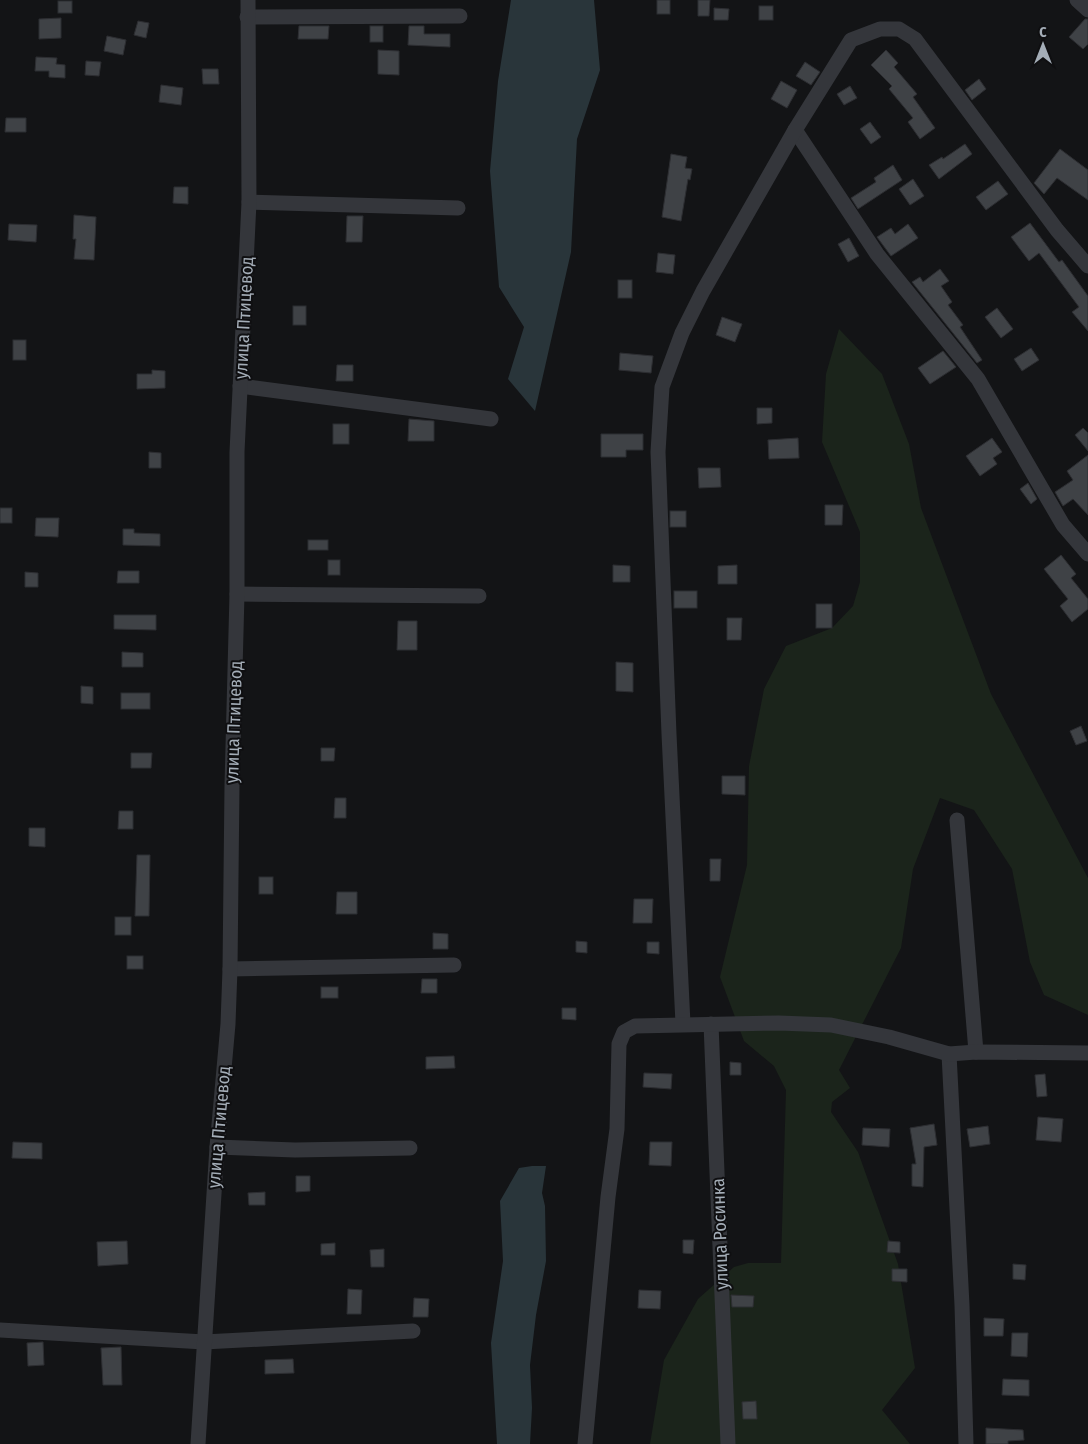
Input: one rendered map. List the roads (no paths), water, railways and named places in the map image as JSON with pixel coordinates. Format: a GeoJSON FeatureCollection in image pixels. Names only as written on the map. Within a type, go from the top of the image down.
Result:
{"type":"FeatureCollection","features":[{"type":"Feature","properties":{"kind":"street","name":"улица Птицевод"},"geometry":{"type":"LineString","coordinates":[[198,1444],[217,1148],[228,1024],[230,968],[232,785],[238,594],[238,452],[249,202],[248,0]]}},
{"type":"Feature","properties":{"kind":"street"},"geometry":{"type":"LineString","coordinates":[[1077,0],[1088,10]]}},
{"type":"Feature","properties":{"kind":"street"},"geometry":{"type":"LineString","coordinates":[[247,17],[460,16]]}},
{"type":"Feature","properties":{"kind":"street"},"geometry":{"type":"LineString","coordinates":[[684,1024],[669,734],[658,452],[662,388],[682,333],[703,291],[795,130],[851,40],[880,28],[899,29],[915,40],[1057,230],[1088,266]]}},
{"type":"Feature","properties":{"kind":"street"},"geometry":{"type":"LineString","coordinates":[[795,130],[877,254],[978,379],[1063,524],[1088,554]]}},
{"type":"Feature","properties":{"kind":"street"},"geometry":{"type":"LineString","coordinates":[[249,202],[458,208]]}},
{"type":"Feature","properties":{"kind":"street"},"geometry":{"type":"LineString","coordinates":[[240,386],[491,419]]}},
{"type":"Feature","properties":{"kind":"street"},"geometry":{"type":"LineString","coordinates":[[238,594],[479,596]]}},
{"type":"Feature","properties":{"kind":"street"},"geometry":{"type":"LineString","coordinates":[[957,820],[976,1052]]}},
{"type":"Feature","properties":{"kind":"street"},"geometry":{"type":"LineString","coordinates":[[230,968],[454,965]]}},
{"type":"Feature","properties":{"kind":"street"},"geometry":{"type":"LineString","coordinates":[[585,1444],[616,1130],[619,1044],[624,1032],[635,1026],[684,1024],[779,1023],[830,1025],[889,1037],[949,1054],[976,1052],[1088,1054]]}},
{"type":"Feature","properties":{"kind":"street","name":"улица Росинка"},"geometry":{"type":"LineString","coordinates":[[711,1024],[728,1444]]}},
{"type":"Feature","properties":{"kind":"street"},"geometry":{"type":"LineString","coordinates":[[949,1054],[962,1304],[966,1444]]}},
{"type":"Feature","properties":{"kind":"street"},"geometry":{"type":"LineString","coordinates":[[217,1148],[295,1150],[410,1148]]}},
{"type":"Feature","properties":{"kind":"street"},"geometry":{"type":"LineString","coordinates":[[0,1330],[204,1342],[413,1331]]}}]}
